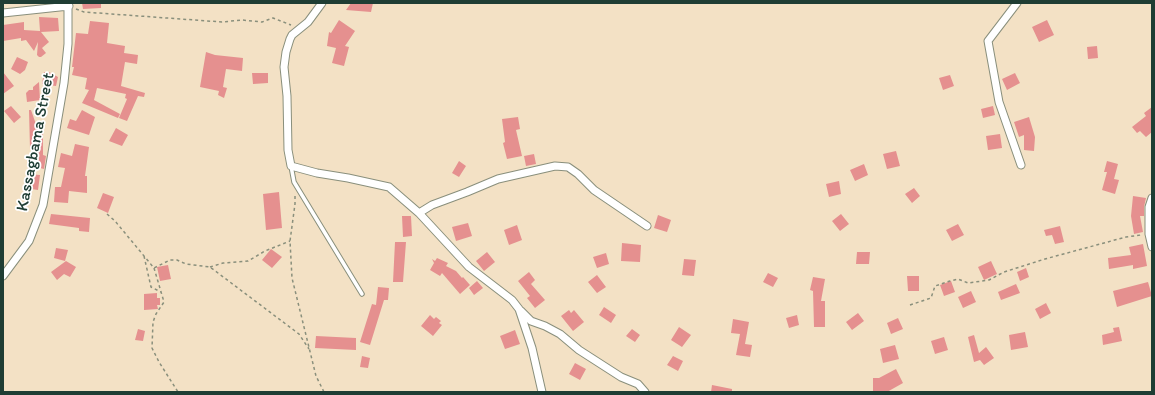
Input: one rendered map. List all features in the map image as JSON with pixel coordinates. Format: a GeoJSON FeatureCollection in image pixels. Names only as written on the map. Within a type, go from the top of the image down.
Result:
{"type":"FeatureCollection","features":[{"type":"Feature","properties":{"kind":"street"},"geometry":{"type":"LineString","coordinates":[[322,3],[315,14],[290,39],[284,67],[287,96],[288,150],[291,166],[317,173],[389,187],[420,213],[468,267],[512,300],[519,310],[531,321],[560,334],[579,350],[621,377],[638,384],[645,392]]}},
{"type":"Feature","properties":{"kind":"street"},"geometry":{"type":"LineString","coordinates":[[1017,3],[988,41],[999,102],[1021,165]]}},
{"type":"Feature","properties":{"kind":"street"},"geometry":{"type":"LineString","coordinates":[[3,13],[68,5]]}},
{"type":"Feature","properties":{"kind":"street","name":"Kassagbama Street"},"geometry":{"type":"LineString","coordinates":[[3,276],[29,241],[43,205],[64,82],[68,44],[68,5]]}},
{"type":"Feature","properties":{"kind":"street"},"geometry":{"type":"LineString","coordinates":[[420,213],[432,204],[498,180],[555,166],[568,167],[578,174],[594,190],[647,226]]}},
{"type":"Feature","properties":{"kind":"street"},"geometry":{"type":"LineString","coordinates":[[1152,198],[1149,207],[1149,234],[1152,247]]}},
{"type":"Feature","properties":{"kind":"street"},"geometry":{"type":"LineString","coordinates":[[519,310],[532,348],[542,392]]}},
{"type":"Feature","properties":{"kind":"lane"},"geometry":{"type":"LineString","coordinates":[[291,166],[294,182],[362,294]]}},
{"type":"Feature","properties":{"kind":"path"},"geometry":{"type":"LineString","coordinates":[[68,5],[84,12],[222,22],[242,20],[262,22],[274,18],[300,29]]}},
{"type":"Feature","properties":{"kind":"path"},"geometry":{"type":"LineString","coordinates":[[294,182],[295,204],[290,241],[292,278],[316,376],[324,392]]}},
{"type":"Feature","properties":{"kind":"path"},"geometry":{"type":"LineString","coordinates":[[107,214],[115,220],[154,268],[164,302],[156,314],[153,322],[152,348],[178,392]]}},
{"type":"Feature","properties":{"kind":"path"},"geometry":{"type":"LineString","coordinates":[[910,305],[931,298],[935,286],[950,281],[958,279],[968,283],[989,280],[1004,272],[1045,259],[1126,237],[1149,234]]}},
{"type":"Feature","properties":{"kind":"path"},"geometry":{"type":"LineString","coordinates":[[154,268],[170,260],[210,267],[224,263],[248,261],[265,251],[290,241]]}},
{"type":"Feature","properties":{"kind":"path"},"geometry":{"type":"LineString","coordinates":[[144,254],[151,287],[161,292]]}},
{"type":"Feature","properties":{"kind":"path"},"geometry":{"type":"LineString","coordinates":[[210,267],[299,334],[309,349]]}},
{"type":"Feature","properties":{"kind":"building"},"geometry":{"type":"Polygon","coordinates":[[[82,3],[101,3],[101,8],[83,9],[82,3]]]}},
{"type":"Feature","properties":{"kind":"building"},"geometry":{"type":"Polygon","coordinates":[[[351,3],[373,3],[371,12],[346,10],[351,3]]]}},
{"type":"Feature","properties":{"kind":"building"},"geometry":{"type":"Polygon","coordinates":[[[39,17],[58,18],[59,31],[41,32],[49,42],[42,48],[46,53],[41,57],[37,55],[38,42],[34,51],[26,40],[21,41],[21,38],[3,41],[3,25],[24,22],[24,30],[40,31],[39,17]]]}},
{"type":"Feature","properties":{"kind":"building"},"geometry":{"type":"Polygon","coordinates":[[[339,20],[355,31],[345,46],[349,47],[344,66],[332,63],[336,48],[327,46],[329,32],[331,33],[339,20]]]}},
{"type":"Feature","properties":{"kind":"building"},"geometry":{"type":"Polygon","coordinates":[[[1047,20],[1054,35],[1039,42],[1032,27],[1047,20]]]}},
{"type":"Feature","properties":{"kind":"building"},"geometry":{"type":"Polygon","coordinates":[[[90,21],[109,23],[107,43],[125,46],[124,53],[138,55],[137,64],[125,62],[121,86],[145,93],[144,97],[138,96],[127,121],[119,118],[127,99],[125,98],[126,94],[97,88],[94,100],[120,114],[118,118],[82,103],[89,90],[85,89],[87,78],[72,75],[74,67],[72,67],[76,33],[88,34],[90,21]]]}},
{"type":"Feature","properties":{"kind":"building"},"geometry":{"type":"Polygon","coordinates":[[[1097,46],[1098,58],[1088,59],[1087,47],[1097,46]]]}},
{"type":"Feature","properties":{"kind":"building"},"geometry":{"type":"Polygon","coordinates":[[[206,52],[215,55],[243,58],[242,71],[226,69],[223,87],[227,88],[224,98],[218,95],[219,91],[200,87],[206,52]]]}},
{"type":"Feature","properties":{"kind":"building"},"geometry":{"type":"Polygon","coordinates":[[[17,57],[28,62],[25,70],[20,74],[11,69],[17,57]]]}},
{"type":"Feature","properties":{"kind":"building"},"geometry":{"type":"Polygon","coordinates":[[[3,72],[14,86],[3,94],[3,72]]]}},
{"type":"Feature","properties":{"kind":"building"},"geometry":{"type":"Polygon","coordinates":[[[44,72],[49,72],[58,77],[56,86],[42,84],[44,72]]]}},
{"type":"Feature","properties":{"kind":"building"},"geometry":{"type":"Polygon","coordinates":[[[252,73],[268,73],[268,83],[253,84],[252,73]]]}},
{"type":"Feature","properties":{"kind":"building"},"geometry":{"type":"Polygon","coordinates":[[[1015,73],[1020,83],[1007,90],[1002,79],[1015,73]]]}},
{"type":"Feature","properties":{"kind":"building"},"geometry":{"type":"Polygon","coordinates":[[[950,75],[954,86],[943,90],[939,78],[950,75]]]}},
{"type":"Feature","properties":{"kind":"building"},"geometry":{"type":"Polygon","coordinates":[[[39,82],[40,100],[27,102],[26,93],[29,90],[33,90],[33,87],[39,82]]]}},
{"type":"Feature","properties":{"kind":"building"},"geometry":{"type":"Polygon","coordinates":[[[11,106],[21,117],[14,123],[4,111],[11,106]]]}},
{"type":"Feature","properties":{"kind":"building"},"geometry":{"type":"Polygon","coordinates":[[[993,106],[995,115],[983,118],[981,109],[993,106]]]}},
{"type":"Feature","properties":{"kind":"building"},"geometry":{"type":"Polygon","coordinates":[[[1152,107],[1152,132],[1146,137],[1140,131],[1137,133],[1132,127],[1146,116],[1144,113],[1152,107]]]}},
{"type":"Feature","properties":{"kind":"building"},"geometry":{"type":"Polygon","coordinates":[[[29,110],[31,110],[38,130],[43,130],[43,155],[46,156],[44,169],[36,167],[38,148],[30,149],[29,110]]]}},
{"type":"Feature","properties":{"kind":"building"},"geometry":{"type":"Polygon","coordinates":[[[82,110],[95,117],[89,135],[67,128],[70,119],[76,121],[82,110]]]}},
{"type":"Feature","properties":{"kind":"building"},"geometry":{"type":"Polygon","coordinates":[[[518,117],[520,129],[516,130],[522,156],[507,159],[503,143],[505,142],[502,119],[518,117]]]}},
{"type":"Feature","properties":{"kind":"building"},"geometry":{"type":"Polygon","coordinates":[[[1029,117],[1035,137],[1034,151],[1024,150],[1024,135],[1019,137],[1014,122],[1029,117]]]}},
{"type":"Feature","properties":{"kind":"building"},"geometry":{"type":"Polygon","coordinates":[[[116,128],[128,135],[122,146],[109,141],[116,128]]]}},
{"type":"Feature","properties":{"kind":"building"},"geometry":{"type":"Polygon","coordinates":[[[1000,134],[1002,148],[988,150],[986,136],[1000,134]]]}},
{"type":"Feature","properties":{"kind":"building"},"geometry":{"type":"Polygon","coordinates":[[[75,144],[89,147],[85,176],[87,176],[87,193],[69,191],[68,203],[54,202],[55,187],[61,187],[65,168],[58,167],[61,153],[72,156],[75,144]]]}},
{"type":"Feature","properties":{"kind":"building"},"geometry":{"type":"Polygon","coordinates":[[[896,151],[900,166],[887,169],[883,154],[896,151]]]}},
{"type":"Feature","properties":{"kind":"building"},"geometry":{"type":"Polygon","coordinates":[[[534,154],[536,164],[526,166],[524,156],[534,154]]]}},
{"type":"Feature","properties":{"kind":"building"},"geometry":{"type":"Polygon","coordinates":[[[459,161],[466,166],[459,177],[452,173],[459,161]]]}},
{"type":"Feature","properties":{"kind":"building"},"geometry":{"type":"Polygon","coordinates":[[[1107,161],[1118,164],[1114,179],[1119,180],[1115,194],[1102,190],[1107,172],[1104,172],[1107,161]]]}},
{"type":"Feature","properties":{"kind":"building"},"geometry":{"type":"Polygon","coordinates":[[[864,164],[868,175],[855,181],[850,170],[864,164]]]}},
{"type":"Feature","properties":{"kind":"building"},"geometry":{"type":"Polygon","coordinates":[[[27,174],[40,175],[38,190],[25,188],[27,174]]]}},
{"type":"Feature","properties":{"kind":"building"},"geometry":{"type":"Polygon","coordinates":[[[839,181],[841,194],[829,197],[826,184],[839,181]]]}},
{"type":"Feature","properties":{"kind":"building"},"geometry":{"type":"Polygon","coordinates":[[[914,188],[920,196],[912,203],[905,194],[914,188]]]}},
{"type":"Feature","properties":{"kind":"building"},"geometry":{"type":"Polygon","coordinates":[[[279,192],[282,228],[266,230],[263,194],[279,192]]]}},
{"type":"Feature","properties":{"kind":"building"},"geometry":{"type":"Polygon","coordinates":[[[103,193],[114,197],[108,213],[97,208],[103,193]]]}},
{"type":"Feature","properties":{"kind":"building"},"geometry":{"type":"Polygon","coordinates":[[[1133,196],[1146,198],[1144,216],[1140,216],[1143,232],[1134,234],[1131,216],[1133,196]]]}},
{"type":"Feature","properties":{"kind":"building"},"geometry":{"type":"Polygon","coordinates":[[[51,214],[90,218],[89,232],[79,231],[79,228],[49,224],[51,214]]]}},
{"type":"Feature","properties":{"kind":"building"},"geometry":{"type":"Polygon","coordinates":[[[841,214],[849,224],[840,231],[832,221],[841,214]]]}},
{"type":"Feature","properties":{"kind":"building"},"geometry":{"type":"Polygon","coordinates":[[[658,215],[671,220],[667,232],[654,228],[658,215]]]}},
{"type":"Feature","properties":{"kind":"building"},"geometry":{"type":"Polygon","coordinates":[[[402,216],[411,216],[412,236],[403,237],[402,216]]]}},
{"type":"Feature","properties":{"kind":"building"},"geometry":{"type":"Polygon","coordinates":[[[468,223],[472,236],[456,241],[452,227],[468,223]]]}},
{"type":"Feature","properties":{"kind":"building"},"geometry":{"type":"Polygon","coordinates":[[[958,224],[964,235],[952,241],[946,230],[958,224]]]}},
{"type":"Feature","properties":{"kind":"building"},"geometry":{"type":"Polygon","coordinates":[[[517,225],[522,240],[509,245],[504,230],[517,225]]]}},
{"type":"Feature","properties":{"kind":"building"},"geometry":{"type":"Polygon","coordinates":[[[1060,226],[1064,242],[1055,244],[1052,235],[1046,236],[1044,230],[1060,226]]]}},
{"type":"Feature","properties":{"kind":"building"},"geometry":{"type":"Polygon","coordinates":[[[395,242],[406,242],[403,282],[393,282],[395,242]]]}},
{"type":"Feature","properties":{"kind":"building"},"geometry":{"type":"Polygon","coordinates":[[[622,243],[641,245],[640,262],[621,261],[622,243]]]}},
{"type":"Feature","properties":{"kind":"building"},"geometry":{"type":"Polygon","coordinates":[[[1143,244],[1147,266],[1133,269],[1133,265],[1109,269],[1108,258],[1131,255],[1129,247],[1143,244]]]}},
{"type":"Feature","properties":{"kind":"building"},"geometry":{"type":"Polygon","coordinates":[[[56,248],[68,250],[65,261],[54,258],[56,248]]]}},
{"type":"Feature","properties":{"kind":"building"},"geometry":{"type":"Polygon","coordinates":[[[271,249],[282,257],[272,268],[262,260],[271,249]]]}},
{"type":"Feature","properties":{"kind":"building"},"geometry":{"type":"Polygon","coordinates":[[[487,252],[495,262],[484,271],[476,261],[487,252]]]}},
{"type":"Feature","properties":{"kind":"building"},"geometry":{"type":"Polygon","coordinates":[[[857,252],[870,252],[869,264],[856,264],[857,252]]]}},
{"type":"Feature","properties":{"kind":"building"},"geometry":{"type":"Polygon","coordinates":[[[606,253],[609,264],[597,268],[593,257],[606,253]]]}},
{"type":"Feature","properties":{"kind":"building"},"geometry":{"type":"Polygon","coordinates":[[[437,258],[448,263],[446,266],[456,271],[470,285],[460,294],[442,273],[440,276],[430,270],[434,263],[432,259],[435,261],[437,258]]]}},
{"type":"Feature","properties":{"kind":"building"},"geometry":{"type":"Polygon","coordinates":[[[684,259],[696,260],[694,276],[682,275],[684,259]]]}},
{"type":"Feature","properties":{"kind":"building"},"geometry":{"type":"Polygon","coordinates":[[[66,261],[76,267],[70,277],[64,274],[57,280],[51,272],[66,261]]]}},
{"type":"Feature","properties":{"kind":"building"},"geometry":{"type":"Polygon","coordinates":[[[991,261],[997,274],[984,280],[978,267],[991,261]]]}},
{"type":"Feature","properties":{"kind":"building"},"geometry":{"type":"Polygon","coordinates":[[[168,265],[171,279],[160,281],[157,267],[168,265]]]}},
{"type":"Feature","properties":{"kind":"building"},"geometry":{"type":"Polygon","coordinates":[[[1026,268],[1029,277],[1020,281],[1017,272],[1026,268]]]}},
{"type":"Feature","properties":{"kind":"building"},"geometry":{"type":"Polygon","coordinates":[[[529,272],[535,280],[531,284],[545,300],[535,308],[527,298],[530,296],[518,281],[529,272]]]}},
{"type":"Feature","properties":{"kind":"building"},"geometry":{"type":"Polygon","coordinates":[[[768,273],[778,278],[773,287],[763,282],[768,273]]]}},
{"type":"Feature","properties":{"kind":"building"},"geometry":{"type":"Polygon","coordinates":[[[597,275],[606,287],[597,293],[588,282],[597,275]]]}},
{"type":"Feature","properties":{"kind":"building"},"geometry":{"type":"Polygon","coordinates":[[[907,276],[919,276],[919,291],[908,291],[907,276]]]}},
{"type":"Feature","properties":{"kind":"building"},"geometry":{"type":"Polygon","coordinates":[[[813,277],[825,279],[821,301],[825,301],[825,327],[814,327],[813,291],[810,290],[813,277]]]}},
{"type":"Feature","properties":{"kind":"building"},"geometry":{"type":"Polygon","coordinates":[[[477,281],[483,288],[474,295],[469,288],[477,281]]]}},
{"type":"Feature","properties":{"kind":"building"},"geometry":{"type":"Polygon","coordinates":[[[951,281],[955,292],[944,296],[940,285],[951,281]]]}},
{"type":"Feature","properties":{"kind":"building"},"geometry":{"type":"Polygon","coordinates":[[[1148,282],[1152,296],[1117,307],[1113,291],[1148,282]]]}},
{"type":"Feature","properties":{"kind":"building"},"geometry":{"type":"Polygon","coordinates":[[[1016,284],[1020,293],[1001,300],[998,292],[1016,284]]]}},
{"type":"Feature","properties":{"kind":"building"},"geometry":{"type":"Polygon","coordinates":[[[378,287],[389,288],[388,300],[384,300],[370,345],[360,342],[372,304],[376,305],[378,287]]]}},
{"type":"Feature","properties":{"kind":"building"},"geometry":{"type":"Polygon","coordinates":[[[971,291],[976,302],[963,308],[958,297],[971,291]]]}},
{"type":"Feature","properties":{"kind":"building"},"geometry":{"type":"Polygon","coordinates":[[[157,293],[157,298],[160,298],[160,305],[157,305],[158,309],[144,310],[144,294],[157,293]]]}},
{"type":"Feature","properties":{"kind":"building"},"geometry":{"type":"Polygon","coordinates":[[[1046,303],[1051,313],[1040,319],[1035,309],[1046,303]]]}},
{"type":"Feature","properties":{"kind":"building"},"geometry":{"type":"Polygon","coordinates":[[[604,307],[616,315],[611,323],[599,315],[604,307]]]}},
{"type":"Feature","properties":{"kind":"building"},"geometry":{"type":"Polygon","coordinates":[[[569,310],[571,313],[574,310],[584,322],[573,331],[561,316],[569,310]]]}},
{"type":"Feature","properties":{"kind":"building"},"geometry":{"type":"Polygon","coordinates":[[[858,313],[864,321],[852,330],[846,322],[858,313]]]}},
{"type":"Feature","properties":{"kind":"building"},"geometry":{"type":"Polygon","coordinates":[[[430,315],[434,319],[436,317],[441,321],[439,323],[442,325],[433,336],[421,326],[430,315]]]}},
{"type":"Feature","properties":{"kind":"building"},"geometry":{"type":"Polygon","coordinates":[[[797,315],[799,325],[789,328],[786,318],[797,315]]]}},
{"type":"Feature","properties":{"kind":"building"},"geometry":{"type":"Polygon","coordinates":[[[898,318],[903,329],[891,334],[887,323],[898,318]]]}},
{"type":"Feature","properties":{"kind":"building"},"geometry":{"type":"Polygon","coordinates":[[[733,319],[749,322],[745,344],[752,345],[750,357],[736,355],[740,334],[731,333],[733,319]]]}},
{"type":"Feature","properties":{"kind":"building"},"geometry":{"type":"Polygon","coordinates":[[[679,327],[691,335],[682,347],[671,340],[679,327]]]}},
{"type":"Feature","properties":{"kind":"building"},"geometry":{"type":"Polygon","coordinates":[[[1119,327],[1122,341],[1103,345],[1102,335],[1114,332],[1113,328],[1119,327]]]}},
{"type":"Feature","properties":{"kind":"building"},"geometry":{"type":"Polygon","coordinates":[[[138,329],[145,331],[143,341],[135,340],[138,329]]]}},
{"type":"Feature","properties":{"kind":"building"},"geometry":{"type":"Polygon","coordinates":[[[632,329],[640,335],[635,342],[626,336],[632,329]]]}},
{"type":"Feature","properties":{"kind":"building"},"geometry":{"type":"Polygon","coordinates":[[[515,330],[520,344],[505,349],[500,336],[515,330]]]}},
{"type":"Feature","properties":{"kind":"building"},"geometry":{"type":"Polygon","coordinates":[[[1025,332],[1028,347],[1011,350],[1009,335],[1025,332]]]}},
{"type":"Feature","properties":{"kind":"building"},"geometry":{"type":"Polygon","coordinates":[[[974,335],[979,353],[986,347],[994,358],[984,365],[980,360],[974,362],[968,337],[974,335]]]}},
{"type":"Feature","properties":{"kind":"building"},"geometry":{"type":"Polygon","coordinates":[[[316,336],[356,338],[356,350],[315,348],[316,336]]]}},
{"type":"Feature","properties":{"kind":"building"},"geometry":{"type":"Polygon","coordinates":[[[944,337],[948,350],[935,354],[931,341],[944,337]]]}},
{"type":"Feature","properties":{"kind":"building"},"geometry":{"type":"Polygon","coordinates":[[[895,345],[899,359],[883,363],[880,349],[895,345]]]}},
{"type":"Feature","properties":{"kind":"building"},"geometry":{"type":"Polygon","coordinates":[[[362,356],[370,358],[368,368],[360,367],[362,356]]]}},
{"type":"Feature","properties":{"kind":"building"},"geometry":{"type":"Polygon","coordinates":[[[673,356],[683,361],[678,371],[667,365],[673,356]]]}},
{"type":"Feature","properties":{"kind":"building"},"geometry":{"type":"Polygon","coordinates":[[[575,363],[586,369],[580,380],[569,374],[575,363]]]}},
{"type":"Feature","properties":{"kind":"building"},"geometry":{"type":"Polygon","coordinates":[[[896,369],[903,383],[887,392],[873,392],[873,378],[879,378],[896,369]]]}},
{"type":"Feature","properties":{"kind":"building"},"geometry":{"type":"Polygon","coordinates":[[[712,385],[732,389],[732,392],[711,392],[712,385]]]}}]}
